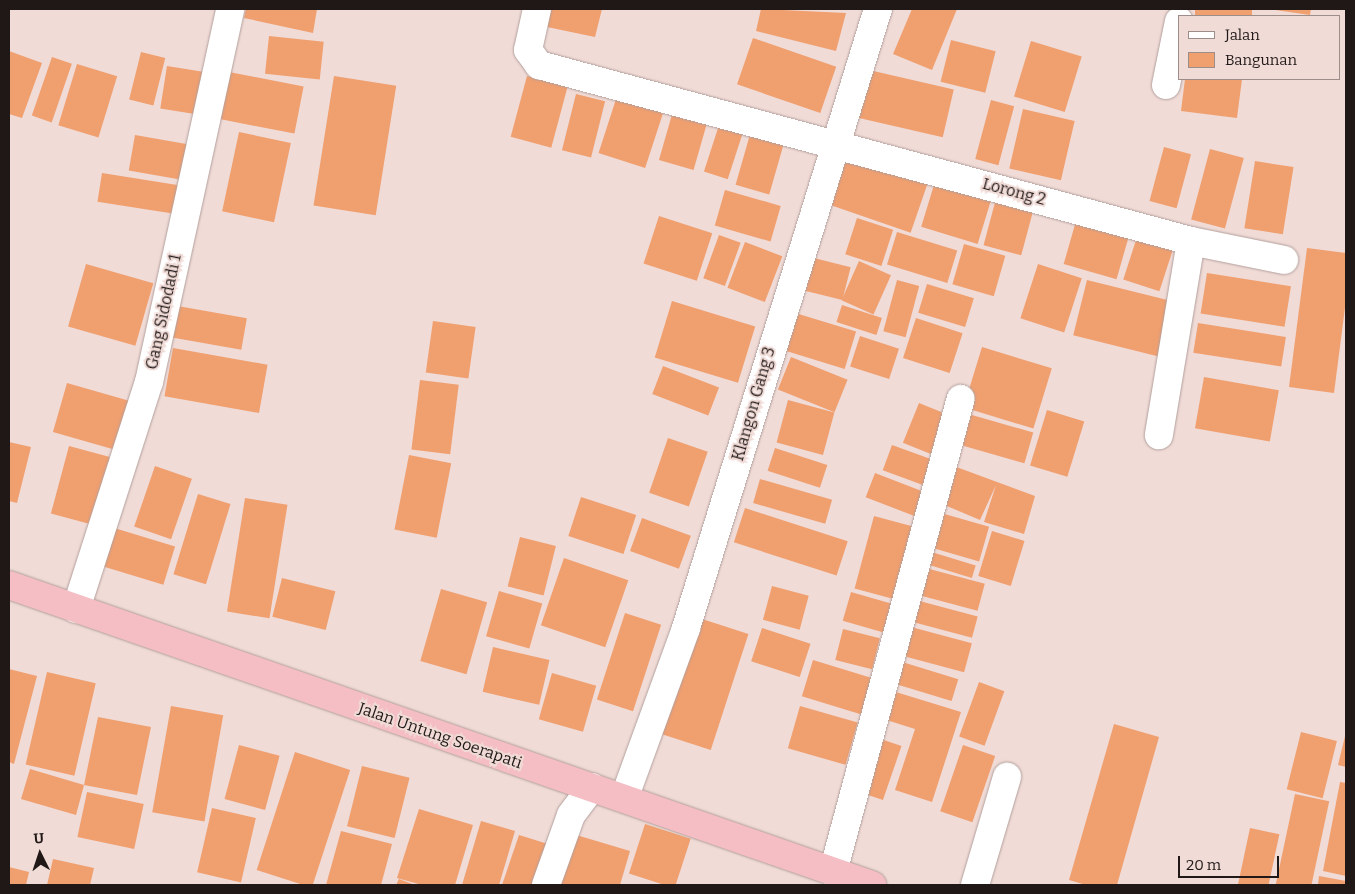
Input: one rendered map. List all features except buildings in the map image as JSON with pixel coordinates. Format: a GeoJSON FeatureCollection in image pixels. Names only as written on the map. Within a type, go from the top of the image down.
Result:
{"type":"FeatureCollection","features":[{"type":"Feature","properties":{"kind":"highway","name":"Jalan Untung Soerapati"},"geometry":{"type":"LineString","coordinates":[[9,585],[592,787],[625,796],[872,885]]}},
{"type":"Feature","properties":{"kind":"street","name":"Gang Sidodadi 1"},"geometry":{"type":"LineString","coordinates":[[76,609],[149,382],[230,9]]}},
{"type":"Feature","properties":{"kind":"street","name":"Lorong 2"},"geometry":{"type":"LineString","coordinates":[[537,9],[528,42],[531,58],[549,68],[1191,241],[1284,260]]}},
{"type":"Feature","properties":{"kind":"street","name":"Klangon Gang 3"},"geometry":{"type":"LineString","coordinates":[[625,796],[686,628],[782,304],[837,146],[878,9]]}},
{"type":"Feature","properties":{"kind":"street"},"geometry":{"type":"LineString","coordinates":[[1166,84],[1178,26]]}},
{"type":"Feature","properties":{"kind":"street"},"geometry":{"type":"LineString","coordinates":[[1159,435],[1191,241]]}},
{"type":"Feature","properties":{"kind":"street"},"geometry":{"type":"LineString","coordinates":[[833,872],[961,398]]}},
{"type":"Feature","properties":{"kind":"street"},"geometry":{"type":"LineString","coordinates":[[975,885],[1007,777]]}},
{"type":"Feature","properties":{"kind":"street"},"geometry":{"type":"LineString","coordinates":[[546,885],[571,815],[592,787]]}}]}
